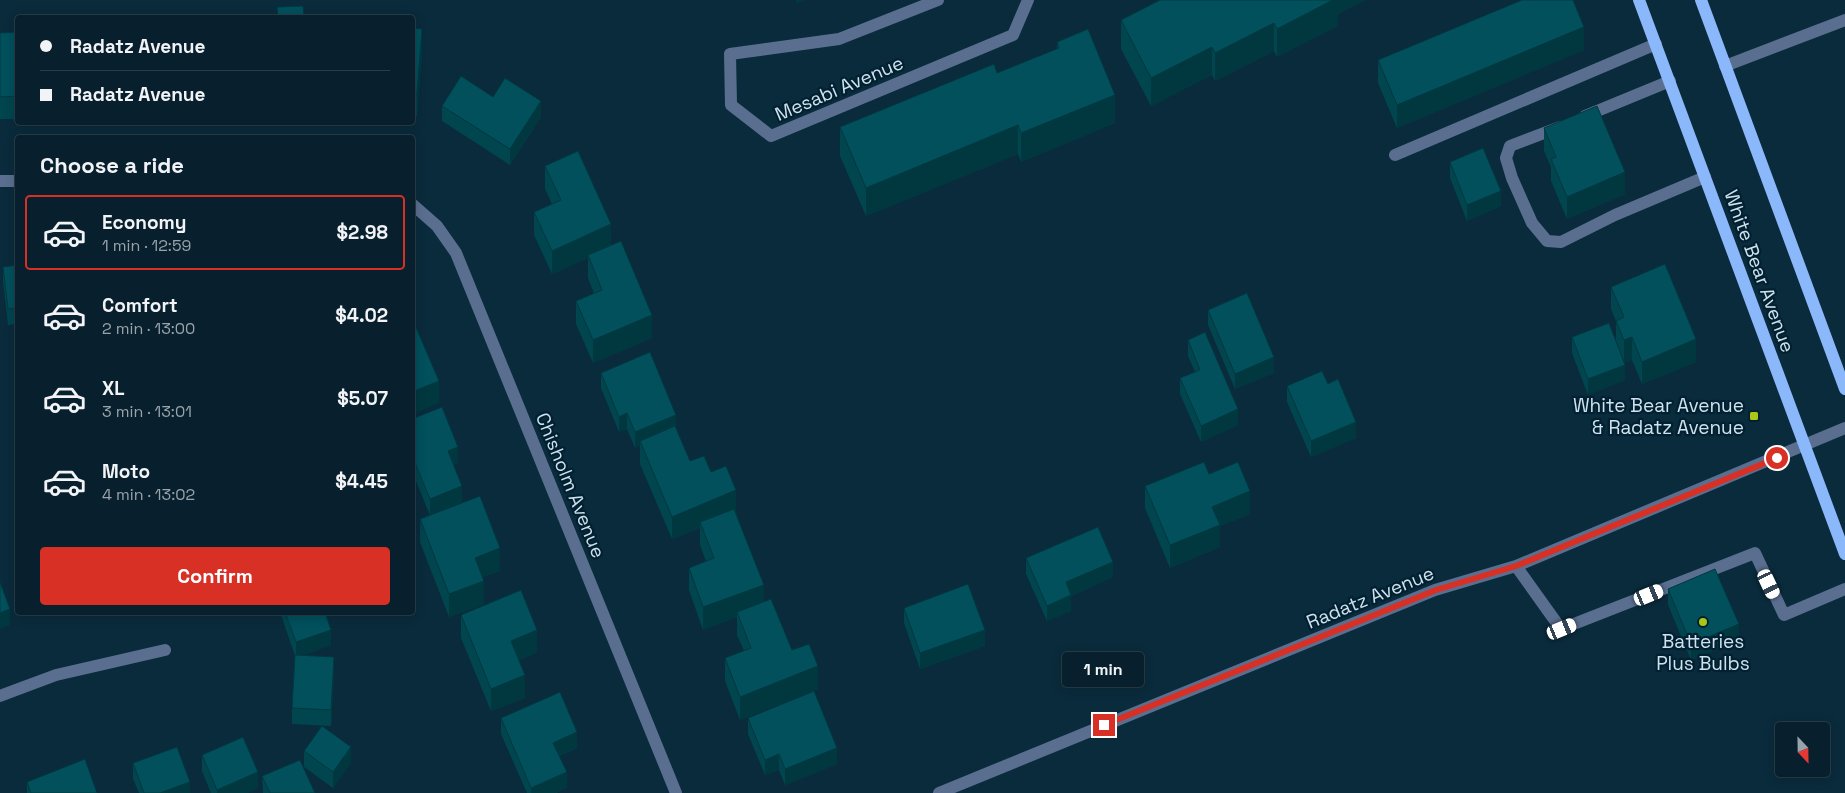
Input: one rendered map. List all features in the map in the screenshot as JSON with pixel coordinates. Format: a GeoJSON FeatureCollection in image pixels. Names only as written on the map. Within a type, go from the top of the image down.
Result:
{"type":"FeatureCollection","features":[{"type":"Feature","properties":{"kind":"main road","name":"White Bear Avenue"},"geometry":{"type":"LineString","coordinates":[[1639,0],[1845,554]]}},
{"type":"Feature","properties":{"kind":"main road","name":"White Bear Avenue"},"geometry":{"type":"LineString","coordinates":[[1700,0],[1845,389]]}},
{"type":"Feature","properties":{"kind":"street","name":"Mesabi Avenue"},"geometry":{"type":"LineString","coordinates":[[938,0],[839,39],[730,54],[731,105],[771,136],[1012,35],[1028,0]]}},
{"type":"Feature","properties":{"kind":"street"},"geometry":{"type":"LineString","coordinates":[[1725,66],[1845,20]]}},
{"type":"Feature","properties":{"kind":"street"},"geometry":{"type":"LineString","coordinates":[[1395,155],[1656,44]]}},
{"type":"Feature","properties":{"kind":"street"},"geometry":{"type":"LineString","coordinates":[[1670,81],[1510,146],[1506,158],[1512,178],[1532,223],[1547,241],[1561,242],[1615,215],[1705,177]]}},
{"type":"Feature","properties":{"kind":"street"},"geometry":{"type":"LineString","coordinates":[[0,181],[15,181]]}},
{"type":"Feature","properties":{"kind":"street","name":"Chisholm Avenue"},"geometry":{"type":"LineString","coordinates":[[415,207],[437,226],[456,253],[676,793]]}},
{"type":"Feature","properties":{"kind":"street","name":"Radatz Avenue"},"geometry":{"type":"LineString","coordinates":[[938,793],[1436,590],[1516,566],[1845,428]]}},
{"type":"Feature","properties":{"kind":"street"},"geometry":{"type":"LineString","coordinates":[[1516,566],[1562,629],[1755,553],[1784,615],[1845,589]]}},
{"type":"Feature","properties":{"kind":"street"},"geometry":{"type":"LineString","coordinates":[[0,696],[56,675],[166,650]]}},
{"type":"Feature","properties":{"kind":"building"},"geometry":{"type":"Polygon","coordinates":[[[1160,0],[1333,0],[1277,29],[1274,23],[1215,53],[1212,47],[1151,78],[1121,20],[1160,0]]]}},
{"type":"Feature","properties":{"kind":"building"},"geometry":{"type":"Polygon","coordinates":[[[1522,0],[1573,0],[1584,27],[1397,105],[1378,60],[1522,0]]]}},
{"type":"Feature","properties":{"kind":"building"},"geometry":{"type":"Polygon","coordinates":[[[303,6],[304,15],[278,15],[277,7],[303,6]]]}},
{"type":"Feature","properties":{"kind":"building"},"geometry":{"type":"Polygon","coordinates":[[[415,28],[422,29],[417,94],[415,94],[415,28]]]}},
{"type":"Feature","properties":{"kind":"building"},"geometry":{"type":"Polygon","coordinates":[[[1088,29],[1115,95],[1021,133],[1018,125],[866,188],[840,127],[994,64],[997,73],[1059,48],[1057,42],[1088,29]]]}},
{"type":"Feature","properties":{"kind":"building"},"geometry":{"type":"Polygon","coordinates":[[[15,32],[15,96],[0,97],[0,33],[15,32]]]}},
{"type":"Feature","properties":{"kind":"building"},"geometry":{"type":"Polygon","coordinates":[[[461,76],[493,97],[505,78],[541,101],[510,149],[442,106],[461,76]]]}},
{"type":"Feature","properties":{"kind":"building"},"geometry":{"type":"Polygon","coordinates":[[[1597,106],[1625,172],[1567,197],[1551,159],[1556,157],[1544,128],[1597,106]]]}},
{"type":"Feature","properties":{"kind":"building"},"geometry":{"type":"Polygon","coordinates":[[[1483,148],[1501,191],[1467,205],[1450,162],[1483,148]]]}},
{"type":"Feature","properties":{"kind":"building"},"geometry":{"type":"Polygon","coordinates":[[[578,151],[611,224],[552,251],[534,212],[561,200],[545,166],[578,151]]]}},
{"type":"Feature","properties":{"kind":"building"},"geometry":{"type":"Polygon","coordinates":[[[621,241],[652,315],[593,340],[576,301],[602,290],[588,255],[621,241]]]}},
{"type":"Feature","properties":{"kind":"building"},"geometry":{"type":"Polygon","coordinates":[[[1665,264],[1696,339],[1642,362],[1632,337],[1624,340],[1616,321],[1624,317],[1611,287],[1665,264]]]}},
{"type":"Feature","properties":{"kind":"building"},"geometry":{"type":"Polygon","coordinates":[[[15,265],[15,308],[8,309],[3,267],[15,265]]]}},
{"type":"Feature","properties":{"kind":"building"},"geometry":{"type":"Polygon","coordinates":[[[1247,293],[1274,357],[1235,374],[1208,310],[1247,293]]]}},
{"type":"Feature","properties":{"kind":"building"},"geometry":{"type":"Polygon","coordinates":[[[1609,323],[1625,365],[1588,379],[1572,337],[1609,323]]]}},
{"type":"Feature","properties":{"kind":"building"},"geometry":{"type":"Polygon","coordinates":[[[415,325],[439,381],[415,391],[415,325]]]}},
{"type":"Feature","properties":{"kind":"building"},"geometry":{"type":"Polygon","coordinates":[[[1205,332],[1238,409],[1201,426],[1180,378],[1200,370],[1188,340],[1205,332]]]}},
{"type":"Feature","properties":{"kind":"building"},"geometry":{"type":"Polygon","coordinates":[[[650,352],[676,415],[635,432],[627,413],[619,417],[601,373],[650,352]]]}},
{"type":"Feature","properties":{"kind":"building"},"geometry":{"type":"Polygon","coordinates":[[[1322,371],[1328,384],[1338,379],[1356,422],[1311,441],[1287,386],[1322,371]]]}},
{"type":"Feature","properties":{"kind":"building"},"geometry":{"type":"Polygon","coordinates":[[[442,407],[458,447],[448,451],[462,486],[430,499],[415,463],[415,418],[442,407]]]}},
{"type":"Feature","properties":{"kind":"building"},"geometry":{"type":"Polygon","coordinates":[[[675,426],[690,461],[704,456],[711,472],[726,466],[736,490],[672,517],[640,441],[675,426]]]}},
{"type":"Feature","properties":{"kind":"building"},"geometry":{"type":"Polygon","coordinates":[[[1204,462],[1209,474],[1238,462],[1250,491],[1212,507],[1220,525],[1170,545],[1145,486],[1204,462]]]}},
{"type":"Feature","properties":{"kind":"building"},"geometry":{"type":"Polygon","coordinates":[[[480,496],[500,548],[475,558],[484,581],[449,594],[420,519],[480,496]]]}},
{"type":"Feature","properties":{"kind":"building"},"geometry":{"type":"Polygon","coordinates":[[[734,509],[764,585],[703,607],[689,568],[714,558],[700,522],[734,509]]]}},
{"type":"Feature","properties":{"kind":"building"},"geometry":{"type":"Polygon","coordinates":[[[1098,527],[1113,562],[1066,582],[1071,595],[1047,606],[1026,558],[1098,527]]]}},
{"type":"Feature","properties":{"kind":"building","name":"Batteries Plus Bulbs"},"geometry":{"type":"Polygon","coordinates":[[[1715,569],[1739,624],[1691,644],[1668,589],[1715,569]]]}},
{"type":"Feature","properties":{"kind":"building"},"geometry":{"type":"Polygon","coordinates":[[[0,582],[10,609],[0,613],[0,582]]]}},
{"type":"Feature","properties":{"kind":"building"},"geometry":{"type":"Polygon","coordinates":[[[968,584],[985,630],[920,653],[904,608],[968,584]]]}},
{"type":"Feature","properties":{"kind":"building"},"geometry":{"type":"Polygon","coordinates":[[[521,590],[537,630],[511,641],[525,675],[491,689],[461,615],[521,590]]]}},
{"type":"Feature","properties":{"kind":"building"},"geometry":{"type":"Polygon","coordinates":[[[771,599],[792,650],[809,644],[818,666],[740,697],[725,658],[751,648],[737,612],[771,599]]]}},
{"type":"Feature","properties":{"kind":"building"},"geometry":{"type":"Polygon","coordinates":[[[286,615],[326,615],[331,630],[296,642],[286,615]]]}},
{"type":"Feature","properties":{"kind":"building"},"geometry":{"type":"Polygon","coordinates":[[[295,655],[334,657],[331,710],[292,708],[295,655]]]}},
{"type":"Feature","properties":{"kind":"building"},"geometry":{"type":"Polygon","coordinates":[[[814,691],[837,748],[785,769],[779,754],[765,760],[748,718],[814,691]]]}},
{"type":"Feature","properties":{"kind":"building"},"geometry":{"type":"Polygon","coordinates":[[[560,692],[577,732],[553,743],[567,772],[531,788],[501,718],[560,692]]]}},
{"type":"Feature","properties":{"kind":"building"},"geometry":{"type":"Polygon","coordinates":[[[322,726],[351,747],[333,772],[304,751],[322,726]]]}},
{"type":"Feature","properties":{"kind":"building"},"geometry":{"type":"Polygon","coordinates":[[[243,737],[258,772],[217,790],[202,755],[243,737]]]}},
{"type":"Feature","properties":{"kind":"building"},"geometry":{"type":"Polygon","coordinates":[[[177,747],[190,782],[160,793],[144,793],[133,763],[177,747]]]}},
{"type":"Feature","properties":{"kind":"building"},"geometry":{"type":"Polygon","coordinates":[[[85,759],[97,793],[31,793],[27,782],[85,759]]]}},
{"type":"Feature","properties":{"kind":"building"},"geometry":{"type":"Polygon","coordinates":[[[300,760],[315,793],[270,793],[262,776],[300,760]]]}},
{"type":"Feature","properties":{"kind":"place","name":"White Bear Avenue & Radatz Avenue"},"geometry":{"type":"Point","coordinates":[1754,416]}},
{"type":"Feature","properties":{"kind":"place","name":"Batteries Plus Bulbs"},"geometry":{"type":"Point","coordinates":[1703,622]}},
{"type":"Feature","properties":{"kind":"route"},"geometry":{"type":"LineString","coordinates":[[1104,725],[1436,590],[1516,566],[1777,458]]}}]}
